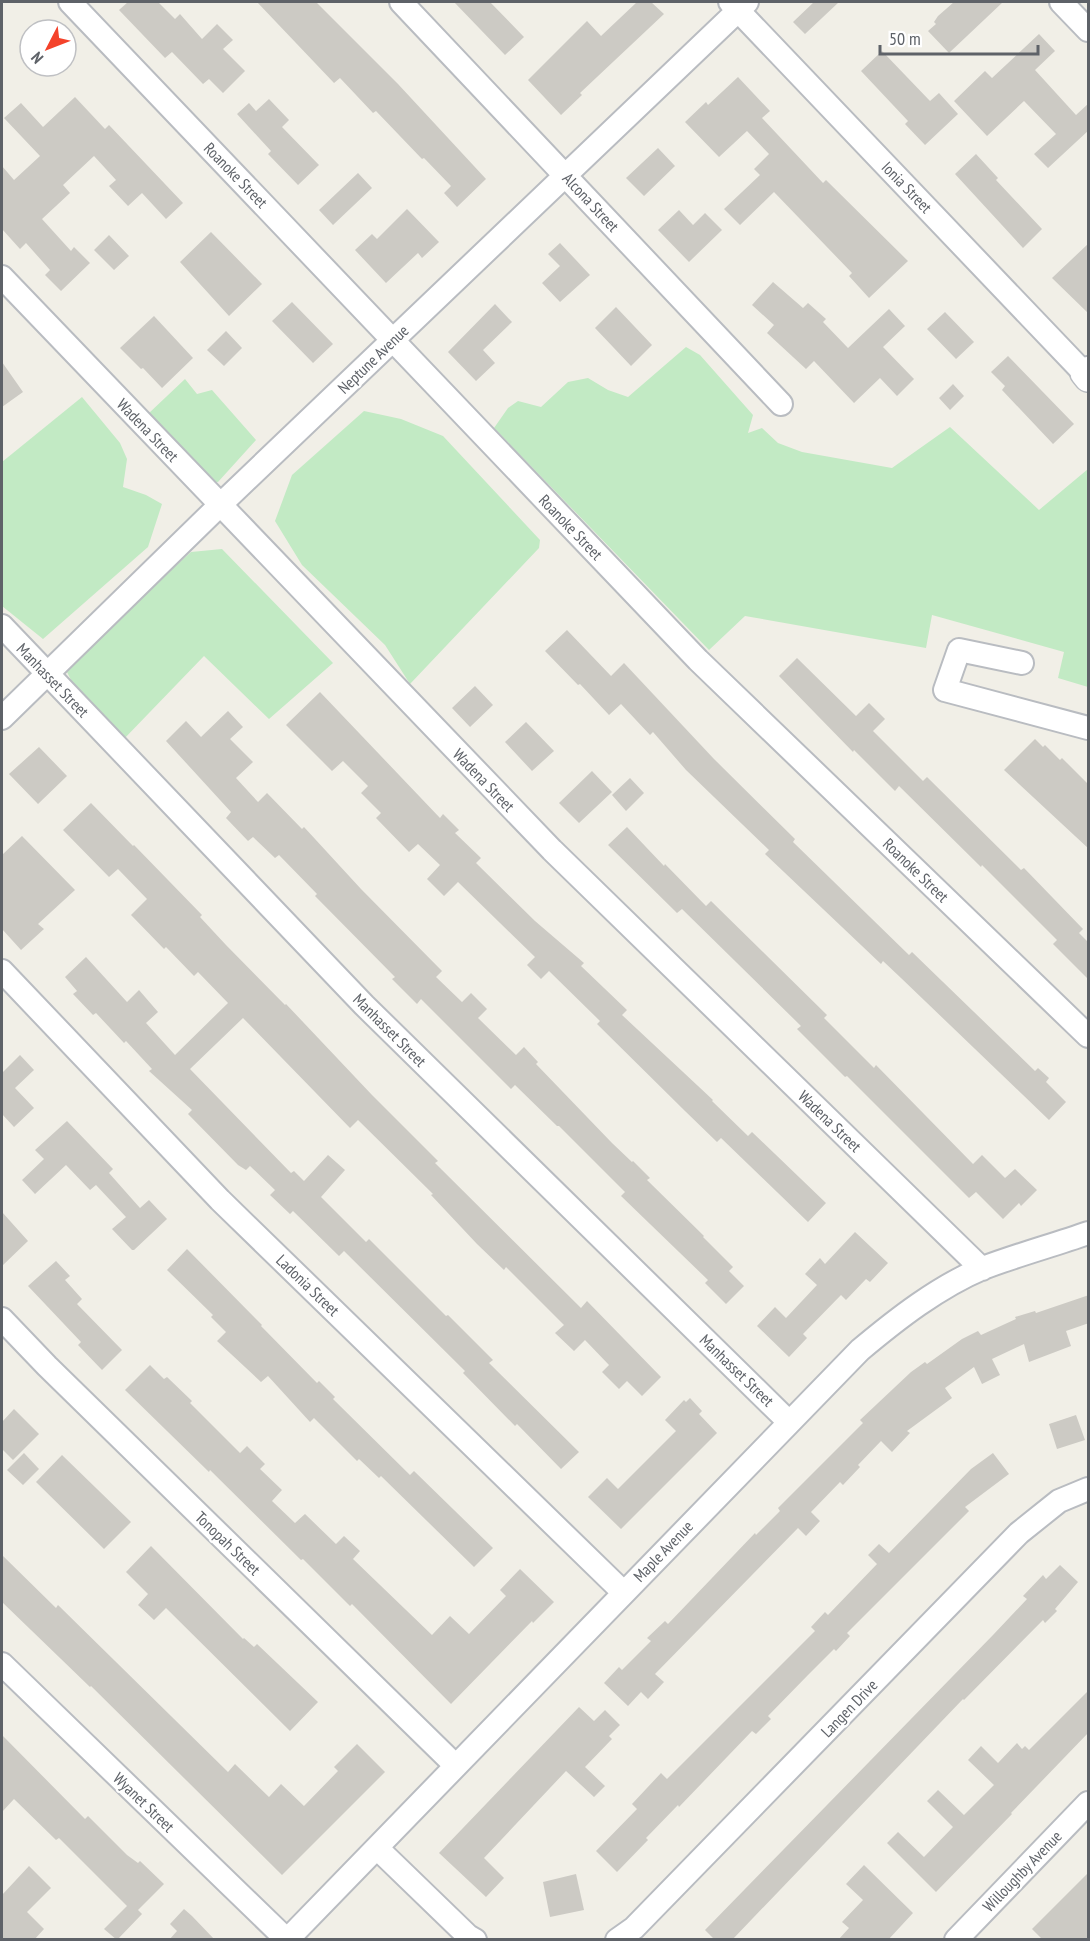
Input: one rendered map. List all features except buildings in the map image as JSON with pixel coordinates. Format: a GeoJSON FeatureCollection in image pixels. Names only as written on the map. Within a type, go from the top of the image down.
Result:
{"type":"FeatureCollection","features":[{"type":"Feature","properties":{"kind":"street","name":"Roanoke Street"},"geometry":{"type":"LineString","coordinates":[[70,2],[698,660],[1089,1036]]}},
{"type":"Feature","properties":{"kind":"street","name":"Alcona Street"},"geometry":{"type":"LineString","coordinates":[[401,2],[781,404]]}},
{"type":"Feature","properties":{"kind":"street","name":"Neptune Avenue"},"geometry":{"type":"LineString","coordinates":[[2,718],[220,505],[566,175],[739,4]]}},
{"type":"Feature","properties":{"kind":"street","name":"Ionia Street"},"geometry":{"type":"LineString","coordinates":[[739,4],[1087,373]]}},
{"type":"Feature","properties":{"kind":"street"},"geometry":{"type":"LineString","coordinates":[[1073,6],[1089,30]]}},
{"type":"Feature","properties":{"kind":"street","name":"Wadena Street"},"geometry":{"type":"LineString","coordinates":[[2,277],[552,850],[982,1269]]}},
{"type":"Feature","properties":{"kind":"street","name":"Manhasset Street"},"geometry":{"type":"LineString","coordinates":[[2,626],[364,1005],[789,1422]]}},
{"type":"Feature","properties":{"kind":"street"},"geometry":{"type":"LineString","coordinates":[[1022,663],[959,650],[945,690],[1089,728]]}},
{"type":"Feature","properties":{"kind":"street","name":"Ladonia Street"},"geometry":{"type":"LineString","coordinates":[[2,971],[220,1200],[623,1592]]}},
{"type":"Feature","properties":{"kind":"street","name":"Maple Avenue"},"geometry":{"type":"LineString","coordinates":[[287,1940],[860,1350],[893,1322],[935,1294],[982,1269],[1089,1233]]}},
{"type":"Feature","properties":{"kind":"street","name":"Tonopah Street"},"geometry":{"type":"LineString","coordinates":[[2,1319],[47,1366],[456,1766]]}},
{"type":"Feature","properties":{"kind":"street","name":"Langen Drive"},"geometry":{"type":"LineString","coordinates":[[617,1940],[634,1928],[1019,1533],[1059,1501],[1089,1489]]}},
{"type":"Feature","properties":{"kind":"street","name":"Wyanet Street"},"geometry":{"type":"LineString","coordinates":[[2,1664],[287,1940]]}},
{"type":"Feature","properties":{"kind":"street","name":"Willoughby Avenue"},"geometry":{"type":"LineString","coordinates":[[956,1940],[1089,1803]]}},
{"type":"Feature","properties":{"kind":"street"},"geometry":{"type":"LineString","coordinates":[[377,1848],[468,1936],[475,1940]]}},
{"type":"Feature","properties":{"kind":"green space"},"geometry":{"type":"Polygon","coordinates":[[[686,347],[700,355],[753,415],[748,433],[762,428],[778,443],[802,452],[892,468],[950,427],[1039,510],[1088,469],[1088,687],[1058,678],[1064,652],[932,615],[926,648],[745,616],[709,650],[494,428],[508,408],[518,401],[541,407],[568,382],[588,378],[608,390],[628,397],[686,347]]]}},
{"type":"Feature","properties":{"kind":"green space"},"geometry":{"type":"Polygon","coordinates":[[[185,379],[197,394],[212,390],[256,440],[218,482],[208,482],[148,414],[185,379]]]}},
{"type":"Feature","properties":{"kind":"green space"},"geometry":{"type":"Polygon","coordinates":[[[82,397],[120,443],[127,459],[123,487],[146,495],[162,504],[148,547],[43,639],[2,606],[2,462],[82,397]]]}},
{"type":"Feature","properties":{"kind":"green space"},"geometry":{"type":"Polygon","coordinates":[[[364,411],[401,419],[443,436],[540,540],[539,548],[410,684],[385,645],[302,565],[275,521],[292,475],[364,411]]]}},
{"type":"Feature","properties":{"kind":"green space"},"geometry":{"type":"Polygon","coordinates":[[[222,549],[333,663],[269,719],[204,656],[122,741],[74,686],[66,670],[100,633],[191,552],[222,549]]]}}]}
